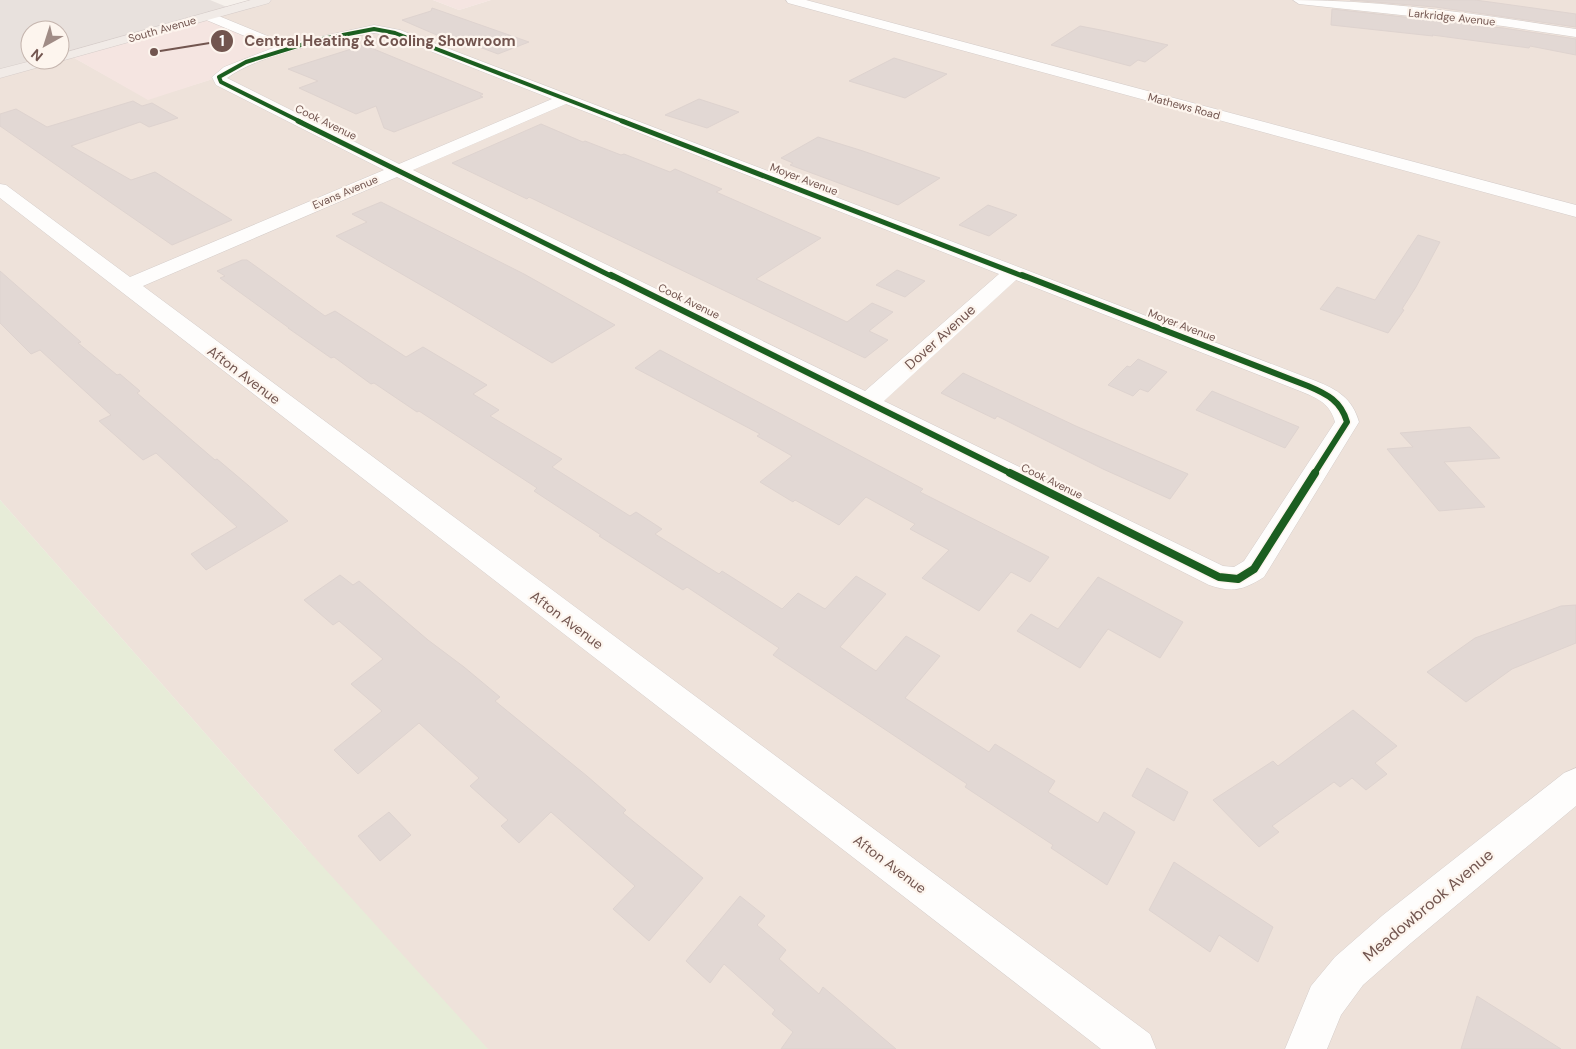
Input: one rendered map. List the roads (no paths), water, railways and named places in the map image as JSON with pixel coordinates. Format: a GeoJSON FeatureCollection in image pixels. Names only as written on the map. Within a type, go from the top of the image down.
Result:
{"type":"FeatureCollection","features":[{"type":"Feature","properties":{"kind":"main road","name":"South Avenue"},"geometry":{"type":"LineString","coordinates":[[70,55],[265,0]]}},
{"type":"Feature","properties":{"kind":"main road"},"geometry":{"type":"LineString","coordinates":[[0,74],[20,69]]}},
{"type":"Feature","properties":{"kind":"street","name":"Mathews Road"},"geometry":{"type":"LineString","coordinates":[[792,0],[1576,211]]}},
{"type":"Feature","properties":{"kind":"street","name":"Larkridge Avenue"},"geometry":{"type":"LineString","coordinates":[[1298,0],[1504,22],[1576,33]]}},
{"type":"Feature","properties":{"kind":"street"},"geometry":{"type":"LineString","coordinates":[[209,16],[288,49]]}},
{"type":"Feature","properties":{"kind":"street","name":"Moyer Avenue"},"geometry":{"type":"LineString","coordinates":[[288,49],[349,33],[374,29],[385,30],[1332,396],[1344,409],[1347,422],[1254,569],[1238,578],[1219,577]]}},
{"type":"Feature","properties":{"kind":"street","name":"Cook Avenue"},"geometry":{"type":"LineString","coordinates":[[288,49],[232,68],[219,77],[221,82],[1219,577]]}},
{"type":"Feature","properties":{"kind":"street","name":"Evans Avenue"},"geometry":{"type":"LineString","coordinates":[[126,286],[565,99]]}},
{"type":"Feature","properties":{"kind":"street","name":"Afton Avenue"},"geometry":{"type":"LineString","coordinates":[[0,190],[1135,1049]]}},
{"type":"Feature","properties":{"kind":"street","name":"Dover Avenue"},"geometry":{"type":"LineString","coordinates":[[868,402],[1013,272]]}},
{"type":"Feature","properties":{"kind":"street","name":"Meadowbrook Avenue"},"geometry":{"type":"LineString","coordinates":[[1306,1049],[1326,1001],[1349,971],[1397,929],[1576,784]]}},
{"type":"Feature","properties":{"kind":"place","name":"Central Heating & Cooling Showroom"},"geometry":{"type":"Point","coordinates":[154,52]}}]}
